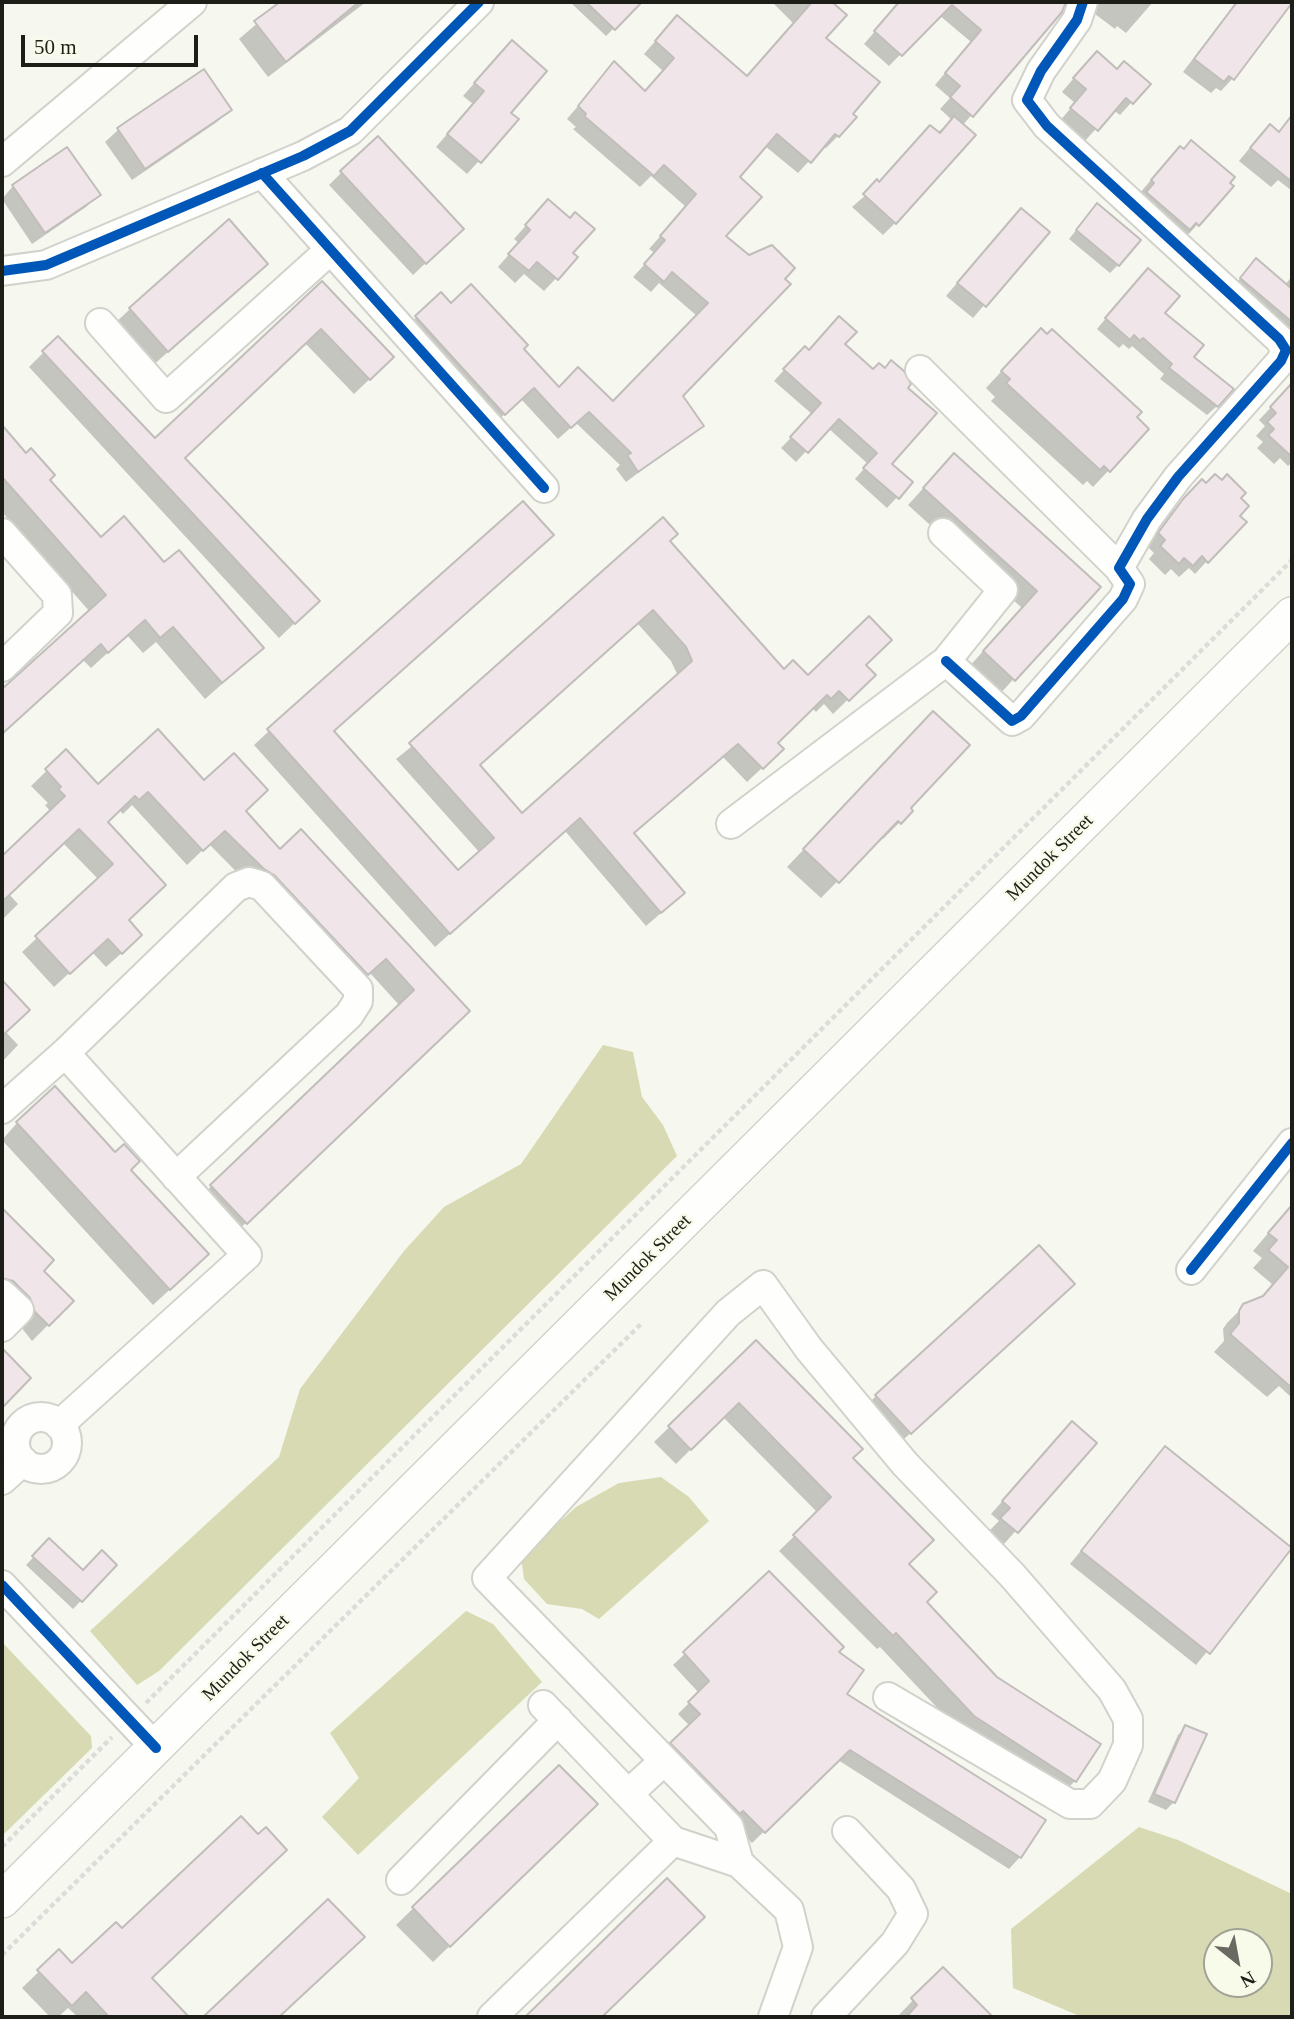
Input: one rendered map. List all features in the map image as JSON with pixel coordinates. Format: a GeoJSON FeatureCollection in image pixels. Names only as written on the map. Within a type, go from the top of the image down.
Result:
{"type":"FeatureCollection","features":[{"type":"Feature","properties":{"kind":"main road","name":"Mundok Street"},"geometry":{"type":"LineString","coordinates":[[2,1900],[1292,615]]}},
{"type":"Feature","properties":{"kind":"street"},"geometry":{"type":"LineString","coordinates":[[2,162],[192,2]]}},
{"type":"Feature","properties":{"kind":"street"},"geometry":{"type":"LineString","coordinates":[[2,271],[46,265],[262,173],[350,131],[479,2]]}},
{"type":"Feature","properties":{"kind":"street"},"geometry":{"type":"LineString","coordinates":[[1083,2],[1077,20],[1041,71],[1027,100],[1047,125],[1289,348],[1281,362],[1178,477],[1147,519],[1119,568]]}},
{"type":"Feature","properties":{"kind":"street"},"geometry":{"type":"LineString","coordinates":[[262,173],[544,488]]}},
{"type":"Feature","properties":{"kind":"street"},"geometry":{"type":"LineString","coordinates":[[100,323],[166,398],[330,250]]}},
{"type":"Feature","properties":{"kind":"street"},"geometry":{"type":"LineString","coordinates":[[920,370],[1119,568],[1130,584],[1123,599],[1021,716],[1012,721],[946,661]]}},
{"type":"Feature","properties":{"kind":"street"},"geometry":{"type":"LineString","coordinates":[[2,533],[57,596],[58,613],[2,667]]}},
{"type":"Feature","properties":{"kind":"street"},"geometry":{"type":"LineString","coordinates":[[732,824],[946,661],[1003,590],[943,533]]}},
{"type":"Feature","properties":{"kind":"street"},"geometry":{"type":"LineString","coordinates":[[2,1109],[65,1053],[236,887],[249,882],[262,887],[358,989],[358,1001],[349,1015],[176,1177]]}},
{"type":"Feature","properties":{"kind":"street"},"geometry":{"type":"LineString","coordinates":[[2,1480],[23,1461],[39,1469],[56,1464],[66,1450],[65,1432],[59,1425],[247,1255],[65,1053]]}},
{"type":"Feature","properties":{"kind":"street"},"geometry":{"type":"LineString","coordinates":[[1191,1270],[1292,1143]]}},
{"type":"Feature","properties":{"kind":"street"},"geometry":{"type":"LineString","coordinates":[[739,1863],[729,1827],[487,1578],[728,1313],[763,1285],[809,1349],[905,1464],[1012,1575],[1112,1690],[1128,1719],[1128,1745],[1112,1781],[1090,1804],[1070,1804],[888,1697]]}},
{"type":"Feature","properties":{"kind":"street"},"geometry":{"type":"LineString","coordinates":[[2,1294],[19,1310],[2,1327]]}},
{"type":"Feature","properties":{"kind":"street"},"geometry":{"type":"LineString","coordinates":[[2,1585],[156,1748]]}},
{"type":"Feature","properties":{"kind":"street"},"geometry":{"type":"LineString","coordinates":[[401,1880],[550,1713],[673,1841],[739,1863],[789,1910],[797,1947],[773,2017]]}},
{"type":"Feature","properties":{"kind":"street"},"geometry":{"type":"LineString","coordinates":[[628,1794],[664,1761]]}},
{"type":"Feature","properties":{"kind":"street"},"geometry":{"type":"LineString","coordinates":[[826,2017],[895,1943],[913,1914],[901,1889],[847,1831]]}},
{"type":"Feature","properties":{"kind":"street"},"geometry":{"type":"LineString","coordinates":[[492,2017],[673,1841]]}},
{"type":"Feature","properties":{"kind":"path"},"geometry":{"type":"LineString","coordinates":[[2,1847],[1292,560]]}},
{"type":"Feature","properties":{"kind":"path"},"geometry":{"type":"LineString","coordinates":[[2,1955],[641,1324]]}},
{"type":"Feature","properties":{"kind":"green space"},"geometry":{"type":"Polygon","coordinates":[[[603,1045],[633,1052],[642,1097],[663,1125],[677,1156],[159,1671],[137,1685],[90,1631],[279,1457],[300,1389],[404,1251],[444,1207],[521,1164],[603,1045]]]}},
{"type":"Feature","properties":{"kind":"green space"},"geometry":{"type":"Polygon","coordinates":[[[661,1477],[689,1497],[709,1521],[599,1619],[582,1609],[547,1604],[524,1579],[521,1557],[576,1507],[619,1483],[661,1477]]]}},
{"type":"Feature","properties":{"kind":"green space"},"geometry":{"type":"Polygon","coordinates":[[[466,1611],[493,1624],[542,1682],[358,1855],[322,1817],[359,1778],[330,1733],[466,1611]]]}},
{"type":"Feature","properties":{"kind":"green space"},"geometry":{"type":"Polygon","coordinates":[[[2,1642],[91,1736],[92,1748],[2,1836],[2,1642]]]}},
{"type":"Feature","properties":{"kind":"green space"},"geometry":{"type":"Polygon","coordinates":[[[1139,1827],[1178,1840],[1292,1894],[1292,2017],[1082,2017],[1013,1988],[1011,1929],[1139,1827]]]}},
{"type":"Feature","properties":{"kind":"building"},"geometry":{"type":"Polygon","coordinates":[[[280,2],[359,2],[286,62],[254,21],[280,2]]]}},
{"type":"Feature","properties":{"kind":"building"},"geometry":{"type":"Polygon","coordinates":[[[586,2],[642,2],[615,30],[586,2]]]}},
{"type":"Feature","properties":{"kind":"building"},"geometry":{"type":"Polygon","coordinates":[[[812,2],[832,2],[847,15],[826,38],[880,82],[853,114],[857,117],[839,137],[835,134],[811,163],[777,134],[740,177],[762,197],[726,236],[749,255],[772,245],[795,268],[785,279],[791,284],[683,396],[704,426],[638,472],[627,455],[631,453],[589,412],[571,428],[534,388],[505,415],[415,316],[441,292],[451,303],[471,284],[528,345],[524,349],[559,387],[578,367],[613,401],[708,303],[672,272],[664,282],[644,264],[665,240],[660,236],[696,194],[664,165],[654,176],[584,116],[586,114],[578,106],[614,61],[645,91],[674,58],[655,41],[677,15],[747,76],[812,2]]]}},
{"type":"Feature","properties":{"kind":"building"},"geometry":{"type":"Polygon","coordinates":[[[899,2],[1066,2],[1062,12],[973,117],[950,97],[960,86],[945,73],[981,30],[952,5],[902,56],[874,31],[899,2]]]}},
{"type":"Feature","properties":{"kind":"building"},"geometry":{"type":"Polygon","coordinates":[[[1237,2],[1292,3],[1234,80],[1229,76],[1224,82],[1194,59],[1237,2]]]}},
{"type":"Feature","properties":{"kind":"building"},"geometry":{"type":"Polygon","coordinates":[[[512,40],[547,71],[511,113],[519,119],[481,163],[447,134],[484,91],[474,83],[512,40]]]}},
{"type":"Feature","properties":{"kind":"building"},"geometry":{"type":"Polygon","coordinates":[[[1097,51],[1117,69],[1124,61],[1151,84],[1133,104],[1126,98],[1098,131],[1070,108],[1086,89],[1073,78],[1097,51]]]}},
{"type":"Feature","properties":{"kind":"building"},"geometry":{"type":"Polygon","coordinates":[[[204,69],[232,110],[145,169],[117,128],[204,69]]]}},
{"type":"Feature","properties":{"kind":"building"},"geometry":{"type":"Polygon","coordinates":[[[1292,115],[1292,182],[1250,148],[1270,124],[1279,132],[1292,115]]]}},
{"type":"Feature","properties":{"kind":"building"},"geometry":{"type":"Polygon","coordinates":[[[954,116],[976,135],[896,224],[863,194],[877,179],[879,182],[930,125],[940,133],[954,116]]]}},
{"type":"Feature","properties":{"kind":"building"},"geometry":{"type":"Polygon","coordinates":[[[378,136],[464,229],[426,264],[340,171],[378,136]]]}},
{"type":"Feature","properties":{"kind":"building"},"geometry":{"type":"Polygon","coordinates":[[[1191,140],[1235,177],[1230,183],[1234,186],[1199,226],[1196,223],[1190,230],[1146,192],[1154,183],[1151,180],[1180,146],[1184,149],[1191,140]]]}},
{"type":"Feature","properties":{"kind":"building"},"geometry":{"type":"Polygon","coordinates":[[[67,147],[101,195],[45,233],[12,185],[67,147]]]}},
{"type":"Feature","properties":{"kind":"building"},"geometry":{"type":"Polygon","coordinates":[[[548,199],[570,218],[575,212],[595,229],[573,253],[578,257],[558,280],[537,262],[529,271],[508,254],[530,230],[525,225],[548,199]]]}},
{"type":"Feature","properties":{"kind":"building"},"geometry":{"type":"Polygon","coordinates":[[[1097,203],[1141,240],[1119,266],[1076,230],[1097,203]]]}},
{"type":"Feature","properties":{"kind":"building"},"geometry":{"type":"Polygon","coordinates":[[[1021,208],[1050,232],[986,307],[957,283],[1021,208]]]}},
{"type":"Feature","properties":{"kind":"building"},"geometry":{"type":"Polygon","coordinates":[[[229,219],[268,264],[168,352],[129,308],[229,219]]]}},
{"type":"Feature","properties":{"kind":"building"},"geometry":{"type":"Polygon","coordinates":[[[1256,258],[1292,289],[1292,322],[1240,278],[1256,258]]]}},
{"type":"Feature","properties":{"kind":"building"},"geometry":{"type":"Polygon","coordinates":[[[1148,268],[1180,296],[1165,313],[1204,345],[1194,357],[1234,389],[1218,407],[1169,368],[1172,364],[1143,338],[1140,341],[1134,335],[1130,340],[1105,318],[1148,268]]]}},
{"type":"Feature","properties":{"kind":"building"},"geometry":{"type":"Polygon","coordinates":[[[322,281],[394,357],[370,380],[321,329],[185,458],[320,601],[295,624],[42,351],[58,336],[155,438],[322,281]]]}},
{"type":"Feature","properties":{"kind":"building"},"geometry":{"type":"Polygon","coordinates":[[[839,316],[857,332],[845,344],[873,369],[879,363],[885,368],[891,360],[904,371],[911,384],[908,388],[937,413],[892,464],[913,482],[899,499],[863,468],[877,453],[839,419],[808,453],[790,437],[821,403],[783,369],[805,346],[809,350],[839,316]]]}},
{"type":"Feature","properties":{"kind":"building"},"geometry":{"type":"Polygon","coordinates":[[[1041,328],[1047,334],[1052,329],[1142,412],[1137,417],[1149,429],[1110,472],[1104,466],[1100,470],[1006,383],[1010,379],[1001,371],[1041,328]]]}},
{"type":"Feature","properties":{"kind":"building"},"geometry":{"type":"Polygon","coordinates":[[[1292,383],[1292,457],[1268,435],[1274,429],[1267,422],[1276,413],[1270,407],[1292,383]]]}},
{"type":"Feature","properties":{"kind":"building"},"geometry":{"type":"Polygon","coordinates":[[[2,425],[26,453],[31,448],[55,475],[50,480],[101,537],[124,516],[164,562],[179,550],[264,648],[222,683],[173,627],[160,638],[145,620],[108,653],[101,644],[2,734],[2,689],[106,595],[2,477],[2,425]]]}},
{"type":"Feature","properties":{"kind":"building"},"geometry":{"type":"Polygon","coordinates":[[[954,453],[1101,587],[1015,681],[983,651],[1037,591],[923,488],[954,453]]]}},
{"type":"Feature","properties":{"kind":"building"},"geometry":{"type":"Polygon","coordinates":[[[1215,474],[1222,480],[1227,474],[1246,493],[1241,498],[1249,506],[1240,516],[1247,522],[1208,563],[1202,556],[1193,566],[1184,558],[1179,564],[1160,546],[1165,540],[1158,533],[1202,479],[1206,483],[1215,474]]]}},
{"type":"Feature","properties":{"kind":"building"},"geometry":{"type":"Polygon","coordinates":[[[523,501],[554,535],[334,731],[458,870],[494,838],[409,743],[663,517],[678,534],[670,541],[784,669],[793,660],[808,675],[869,616],[892,640],[866,665],[876,675],[849,701],[839,691],[831,699],[827,695],[778,743],[784,749],[763,769],[738,744],[634,833],[685,893],[661,913],[580,818],[450,934],[267,729],[523,501]],[[653,610],[480,765],[522,813],[692,661],[686,647],[653,610]]]}},
{"type":"Feature","properties":{"kind":"building"},"geometry":{"type":"Polygon","coordinates":[[[933,711],[970,745],[911,808],[913,811],[901,824],[898,821],[839,883],[803,849],[933,711]]]}},
{"type":"Feature","properties":{"kind":"building"},"geometry":{"type":"Polygon","coordinates":[[[158,729],[204,780],[234,753],[268,790],[246,811],[280,849],[301,829],[470,1011],[247,1224],[210,1185],[414,990],[386,959],[368,975],[274,875],[264,869],[225,831],[203,851],[148,792],[139,800],[135,796],[108,822],[166,885],[129,920],[142,935],[122,954],[108,939],[70,974],[35,936],[113,864],[79,829],[2,902],[2,856],[65,796],[58,789],[61,787],[45,769],[66,749],[98,784],[158,729]]]}},
{"type":"Feature","properties":{"kind":"building"},"geometry":{"type":"Polygon","coordinates":[[[2,980],[30,1010],[2,1036],[2,980]]]}},
{"type":"Feature","properties":{"kind":"building"},"geometry":{"type":"Polygon","coordinates":[[[55,1086],[115,1152],[124,1144],[140,1161],[131,1170],[209,1254],[170,1290],[16,1122],[55,1086]]]}},
{"type":"Feature","properties":{"kind":"building"},"geometry":{"type":"Polygon","coordinates":[[[1292,1205],[1292,1388],[1230,1334],[1239,1323],[1239,1311],[1243,1304],[1263,1296],[1288,1267],[1268,1250],[1277,1240],[1268,1233],[1292,1205]]]}},
{"type":"Feature","properties":{"kind":"building"},"geometry":{"type":"Polygon","coordinates":[[[2,1208],[54,1260],[44,1271],[74,1301],[49,1326],[35,1312],[30,1298],[13,1281],[2,1278],[2,1208]]]}},
{"type":"Feature","properties":{"kind":"building"},"geometry":{"type":"Polygon","coordinates":[[[1039,1245],[1075,1284],[911,1434],[875,1395],[1039,1245]]]}},
{"type":"Feature","properties":{"kind":"building"},"geometry":{"type":"Polygon","coordinates":[[[756,1340],[863,1449],[853,1458],[934,1540],[909,1564],[937,1592],[927,1602],[997,1677],[1101,1744],[1076,1782],[974,1716],[896,1633],[893,1636],[793,1535],[831,1497],[739,1403],[691,1450],[668,1426],[756,1340]]]}},
{"type":"Feature","properties":{"kind":"building"},"geometry":{"type":"Polygon","coordinates":[[[2,1348],[31,1378],[2,1408],[2,1348]]]}},
{"type":"Feature","properties":{"kind":"building"},"geometry":{"type":"Polygon","coordinates":[[[1072,1421],[1097,1443],[1018,1533],[1000,1518],[1010,1508],[1002,1501],[1072,1421]]]}},
{"type":"Feature","properties":{"kind":"building"},"geometry":{"type":"Polygon","coordinates":[[[1165,1446],[1292,1548],[1210,1654],[1081,1551],[1165,1446]]]}},
{"type":"Feature","properties":{"kind":"building"},"geometry":{"type":"Polygon","coordinates":[[[49,1538],[83,1570],[102,1550],[117,1565],[82,1602],[32,1556],[49,1538]]]}},
{"type":"Feature","properties":{"kind":"building"},"geometry":{"type":"Polygon","coordinates":[[[769,1571],[844,1647],[839,1652],[864,1670],[847,1694],[1046,1820],[1021,1858],[850,1750],[765,1833],[743,1811],[740,1814],[670,1743],[700,1714],[688,1702],[709,1681],[683,1652],[769,1571]]]}},
{"type":"Feature","properties":{"kind":"building"},"geometry":{"type":"Polygon","coordinates":[[[1185,1725],[1207,1734],[1175,1803],[1154,1794],[1185,1725]]]}},
{"type":"Feature","properties":{"kind":"building"},"geometry":{"type":"Polygon","coordinates":[[[559,1765],[598,1804],[450,1947],[412,1907],[559,1765]]]}},
{"type":"Feature","properties":{"kind":"building"},"geometry":{"type":"Polygon","coordinates":[[[241,1816],[258,1834],[266,1827],[287,1850],[152,1978],[189,2017],[109,2017],[86,1992],[72,2006],[37,1970],[59,1949],[72,1963],[116,1922],[122,1928],[241,1816]]]}},
{"type":"Feature","properties":{"kind":"building"},"geometry":{"type":"Polygon","coordinates":[[[667,1878],[705,1917],[602,2017],[525,2017],[667,1878]]]}},
{"type":"Feature","properties":{"kind":"building"},"geometry":{"type":"Polygon","coordinates":[[[328,1899],[365,1937],[279,2017],[203,2017],[328,1899]]]}},
{"type":"Feature","properties":{"kind":"building"},"geometry":{"type":"Polygon","coordinates":[[[943,1967],[993,2017],[906,2017],[917,2005],[911,1998],[943,1967]]]}},
{"type":"Feature","properties":{"kind":"cycle path"},"geometry":{"type":"LineString","coordinates":[[2,271],[46,265],[303,156],[350,131],[479,2]]}},
{"type":"Feature","properties":{"kind":"cycle path"},"geometry":{"type":"LineString","coordinates":[[946,661],[1012,721],[1021,716],[1123,599],[1130,584],[1119,568],[1147,519],[1178,477],[1281,361],[1286,350],[1279,339],[1047,126],[1027,100],[1041,71],[1077,20],[1083,2]]}},
{"type":"Feature","properties":{"kind":"cycle path"},"geometry":{"type":"LineString","coordinates":[[262,173],[544,488]]}},
{"type":"Feature","properties":{"kind":"cycle path"},"geometry":{"type":"LineString","coordinates":[[1191,1270],[1292,1143]]}},
{"type":"Feature","properties":{"kind":"cycle path"},"geometry":{"type":"LineString","coordinates":[[2,1585],[156,1748]]}}]}
